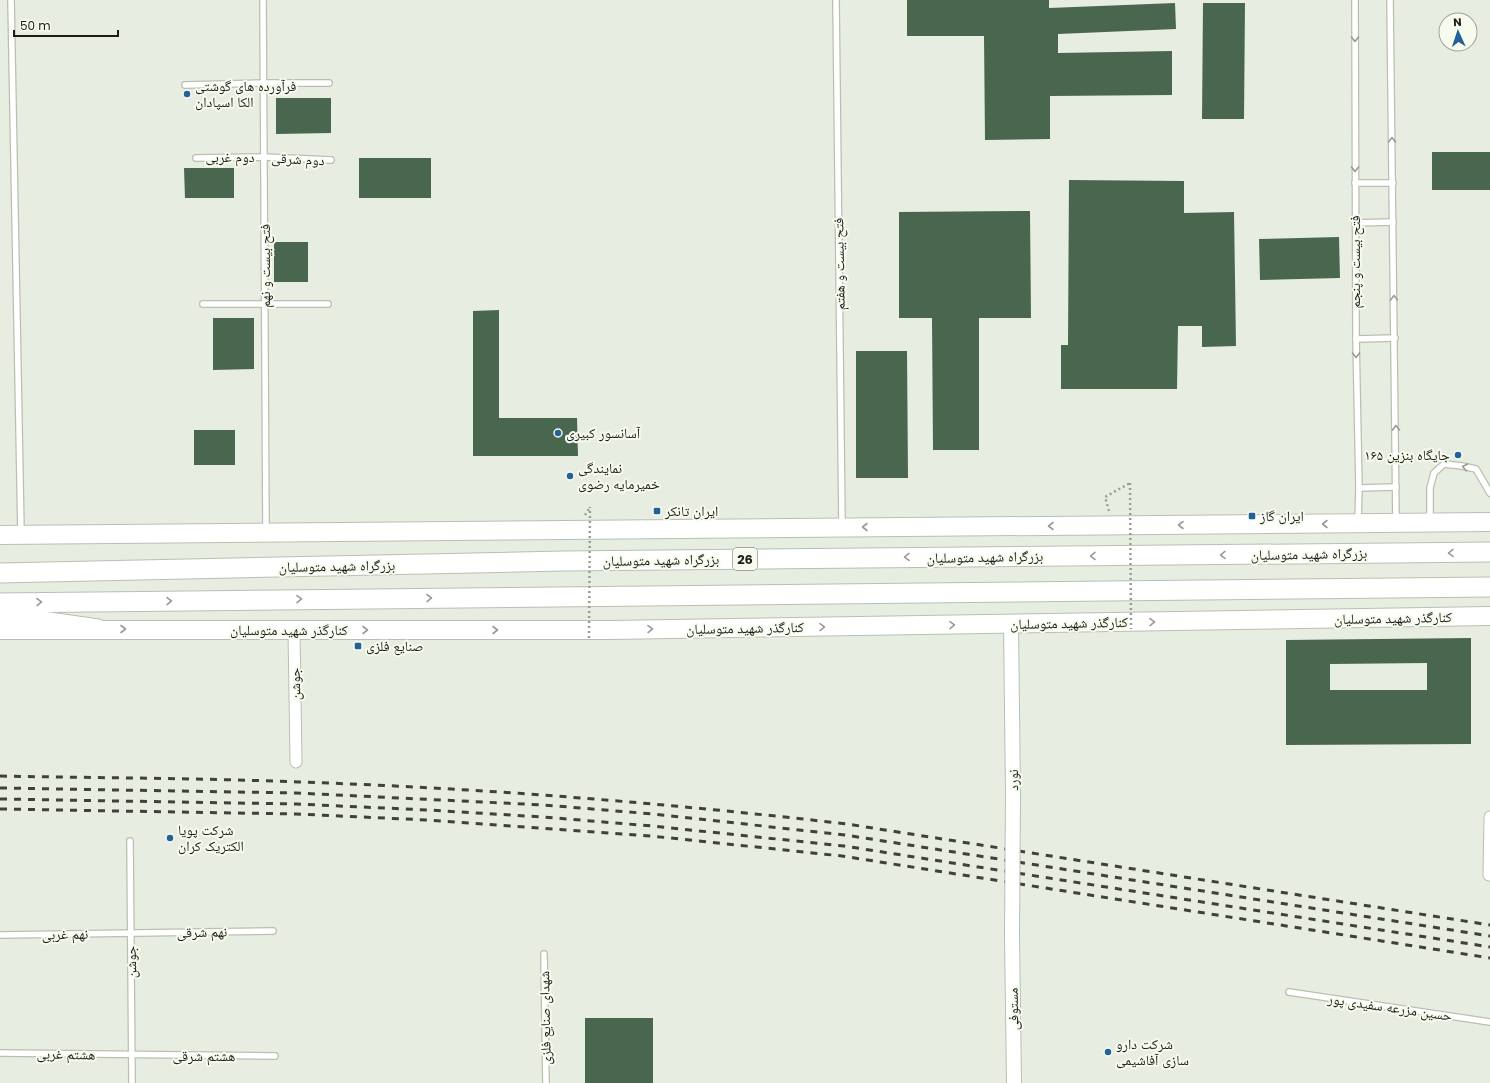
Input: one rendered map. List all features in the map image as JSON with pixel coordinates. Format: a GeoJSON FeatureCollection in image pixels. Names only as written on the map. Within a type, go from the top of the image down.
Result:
{"type":"FeatureCollection","features":[{"type":"Feature","properties":{"kind":"highway","name":"بزرگراه شهید متوسلیان"},"geometry":{"type":"LineString","coordinates":[[0,573],[555,561],[1490,552]]}},
{"type":"Feature","properties":{"kind":"highway"},"geometry":{"type":"LineString","coordinates":[[0,603],[1490,588]]}},
{"type":"Feature","properties":{"kind":"highway"},"geometry":{"type":"LineString","coordinates":[[0,615],[98,629]]}},
{"type":"Feature","properties":{"kind":"main road"},"geometry":{"type":"LineString","coordinates":[[0,535],[1490,522]]}},
{"type":"Feature","properties":{"kind":"main road","name":"کنارگذر شهید متوسلیان"},"geometry":{"type":"LineString","coordinates":[[0,630],[611,630],[1490,616]]}},
{"type":"Feature","properties":{"kind":"street","name":"نورد"},"geometry":{"type":"LineString","coordinates":[[1011,624],[1013,794],[1012,935]]}},
{"type":"Feature","properties":{"kind":"street","name":"جوشن"},"geometry":{"type":"LineString","coordinates":[[294,630],[296,762]]}},
{"type":"Feature","properties":{"kind":"street"},"geometry":{"type":"LineString","coordinates":[[1489,875],[1490,817]]}},
{"type":"Feature","properties":{"kind":"street","name":"مستوفی"},"geometry":{"type":"LineString","coordinates":[[1012,935],[1014,1083]]}},
{"type":"Feature","properties":{"kind":"lane"},"geometry":{"type":"LineString","coordinates":[[12,0],[21,535]]}},
{"type":"Feature","properties":{"kind":"lane","name":"فتح بیست و نهم"},"geometry":{"type":"LineString","coordinates":[[263,0],[266,533]]}},
{"type":"Feature","properties":{"kind":"lane","name":"فتح بیست و هفتم"},"geometry":{"type":"LineString","coordinates":[[836,0],[842,528]]}},
{"type":"Feature","properties":{"kind":"lane","name":"فتح بیست و پنجم"},"geometry":{"type":"LineString","coordinates":[[1355,0],[1355,223],[1359,488],[1358,523]]}},
{"type":"Feature","properties":{"kind":"lane"},"geometry":{"type":"LineString","coordinates":[[1390,0],[1396,523]]}},
{"type":"Feature","properties":{"kind":"lane"},"geometry":{"type":"LineString","coordinates":[[185,85],[329,83]]}},
{"type":"Feature","properties":{"kind":"lane","name":"دوم غربی"},"geometry":{"type":"LineString","coordinates":[[196,158],[264,157]]}},
{"type":"Feature","properties":{"kind":"lane","name":"دوم شرقی"},"geometry":{"type":"LineString","coordinates":[[264,157],[331,160]]}},
{"type":"Feature","properties":{"kind":"lane"},"geometry":{"type":"LineString","coordinates":[[1356,182],[1393,183]]}},
{"type":"Feature","properties":{"kind":"lane"},"geometry":{"type":"LineString","coordinates":[[1355,223],[1393,222]]}},
{"type":"Feature","properties":{"kind":"lane"},"geometry":{"type":"LineString","coordinates":[[204,304],[328,304]]}},
{"type":"Feature","properties":{"kind":"lane"},"geometry":{"type":"LineString","coordinates":[[1356,339],[1395,338]]}},
{"type":"Feature","properties":{"kind":"lane"},"geometry":{"type":"LineString","coordinates":[[1430,523],[1430,488],[1434,473],[1444,464],[1476,469],[1490,493]]}},
{"type":"Feature","properties":{"kind":"lane"},"geometry":{"type":"LineString","coordinates":[[1359,488],[1396,487]]}},
{"type":"Feature","properties":{"kind":"lane","name":"جوشن"},"geometry":{"type":"LineString","coordinates":[[130,841],[132,1083]]}},
{"type":"Feature","properties":{"kind":"lane","name":"نهم شرقی"},"geometry":{"type":"LineString","coordinates":[[131,932],[273,931]]}},
{"type":"Feature","properties":{"kind":"lane","name":"نهم غربی"},"geometry":{"type":"LineString","coordinates":[[0,935],[131,932]]}},
{"type":"Feature","properties":{"kind":"lane","name":"شهدای صنایع فلزی"},"geometry":{"type":"LineString","coordinates":[[544,954],[546,1083]]}},
{"type":"Feature","properties":{"kind":"lane","name":"حسین مزرعه سفیدی پور"},"geometry":{"type":"LineString","coordinates":[[1289,992],[1490,1022]]}},
{"type":"Feature","properties":{"kind":"lane","name":"هشتم غربی"},"geometry":{"type":"LineString","coordinates":[[0,1054],[132,1056]]}},
{"type":"Feature","properties":{"kind":"lane","name":"هشتم شرقی"},"geometry":{"type":"LineString","coordinates":[[132,1056],[275,1056]]}},
{"type":"Feature","properties":{"kind":"path"},"geometry":{"type":"LineString","coordinates":[[1105,497],[1130,483],[1131,630]]}},
{"type":"Feature","properties":{"kind":"path"},"geometry":{"type":"LineString","coordinates":[[589,638],[590,507]]}},
{"type":"Feature","properties":{"kind":"building"},"geometry":{"type":"Polygon","coordinates":[[[907,0],[1049,0],[1049,8],[1175,3],[1176,29],[1058,34],[1058,53],[1172,51],[1172,95],[1050,96],[1050,139],[985,140],[984,36],[907,36],[907,0]]]}},
{"type":"Feature","properties":{"kind":"building"},"geometry":{"type":"Polygon","coordinates":[[[1203,3],[1245,3],[1244,119],[1202,119],[1203,3]]]}},
{"type":"Feature","properties":{"kind":"building"},"geometry":{"type":"Polygon","coordinates":[[[276,98],[331,98],[331,133],[276,134],[276,98]]]}},
{"type":"Feature","properties":{"kind":"building"},"geometry":{"type":"Polygon","coordinates":[[[1432,152],[1490,152],[1490,190],[1432,190],[1432,152]]]}},
{"type":"Feature","properties":{"kind":"building"},"geometry":{"type":"Polygon","coordinates":[[[359,158],[431,158],[431,198],[359,198],[359,158]]]}},
{"type":"Feature","properties":{"kind":"building"},"geometry":{"type":"Polygon","coordinates":[[[184,168],[234,168],[234,198],[185,198],[184,168]]]}},
{"type":"Feature","properties":{"kind":"building"},"geometry":{"type":"Polygon","coordinates":[[[1069,180],[1184,181],[1184,213],[1234,212],[1236,346],[1202,347],[1202,326],[1178,326],[1177,389],[1061,389],[1061,345],[1068,345],[1069,180]]]}},
{"type":"Feature","properties":{"kind":"building"},"geometry":{"type":"Polygon","coordinates":[[[1030,211],[1031,318],[979,318],[979,450],[933,450],[932,318],[899,318],[899,212],[1030,211]]]}},
{"type":"Feature","properties":{"kind":"building"},"geometry":{"type":"Polygon","coordinates":[[[1339,237],[1340,278],[1260,280],[1259,239],[1339,237]]]}},
{"type":"Feature","properties":{"kind":"building"},"geometry":{"type":"Polygon","coordinates":[[[274,242],[308,242],[308,282],[274,282],[274,242]]]}},
{"type":"Feature","properties":{"kind":"building"},"geometry":{"type":"Polygon","coordinates":[[[499,310],[499,418],[577,418],[578,456],[473,456],[473,311],[499,310]]]}},
{"type":"Feature","properties":{"kind":"building"},"geometry":{"type":"Polygon","coordinates":[[[213,318],[254,318],[254,369],[213,370],[213,318]]]}},
{"type":"Feature","properties":{"kind":"building"},"geometry":{"type":"Polygon","coordinates":[[[856,351],[907,351],[908,478],[856,478],[856,351]]]}},
{"type":"Feature","properties":{"kind":"building"},"geometry":{"type":"Polygon","coordinates":[[[194,430],[235,430],[235,465],[194,465],[194,430]]]}},
{"type":"Feature","properties":{"kind":"building"},"geometry":{"type":"Polygon","coordinates":[[[1471,638],[1471,744],[1286,745],[1286,640],[1471,638]],[[1427,663],[1330,664],[1330,690],[1427,690],[1427,663]]]}},
{"type":"Feature","properties":{"kind":"building"},"geometry":{"type":"Polygon","coordinates":[[[585,1018],[653,1018],[653,1083],[585,1083],[585,1018]]]}},
{"type":"Feature","properties":{"kind":"railway"},"geometry":{"type":"LineString","coordinates":[[0,776],[224,780],[436,788],[573,797],[710,809],[847,824],[1490,925]]}},
{"type":"Feature","properties":{"kind":"railway"},"geometry":{"type":"LineString","coordinates":[[0,788],[296,793],[544,805],[653,814],[845,835],[1490,936]]}},
{"type":"Feature","properties":{"kind":"railway"},"geometry":{"type":"LineString","coordinates":[[0,799],[296,804],[543,817],[652,826],[844,846],[1490,947]]}},
{"type":"Feature","properties":{"kind":"railway"},"geometry":{"type":"LineString","coordinates":[[0,809],[296,814],[427,820],[651,836],[842,856],[1490,958]]}},
{"type":"Feature","properties":{"kind":"place","name":"فرآورده های گوشتی الکا اسپادان"},"geometry":{"type":"Point","coordinates":[187,94]}},
{"type":"Feature","properties":{"kind":"place","name":"آسانسور کبیری"},"geometry":{"type":"Point","coordinates":[558,433]}},
{"type":"Feature","properties":{"kind":"place","name":"جایگاه بنزین ۱۶۵"},"geometry":{"type":"Point","coordinates":[1458,455]}},
{"type":"Feature","properties":{"kind":"place","name":"نمایندگی خمیرمایه رضوی"},"geometry":{"type":"Point","coordinates":[570,476]}},
{"type":"Feature","properties":{"kind":"place","name":"ایران تانکر"},"geometry":{"type":"Point","coordinates":[657,511]}},
{"type":"Feature","properties":{"kind":"place","name":"ایران گاز"},"geometry":{"type":"Point","coordinates":[1252,516]}},
{"type":"Feature","properties":{"kind":"place","name":"صنایع فلزی"},"geometry":{"type":"Point","coordinates":[358,646]}},
{"type":"Feature","properties":{"kind":"place","name":"شرکت پویا الکتریک کران"},"geometry":{"type":"Point","coordinates":[170,838]}},
{"type":"Feature","properties":{"kind":"place","name":"شرکت دارو سازی آفاشیمی"},"geometry":{"type":"Point","coordinates":[1108,1052]}}]}
